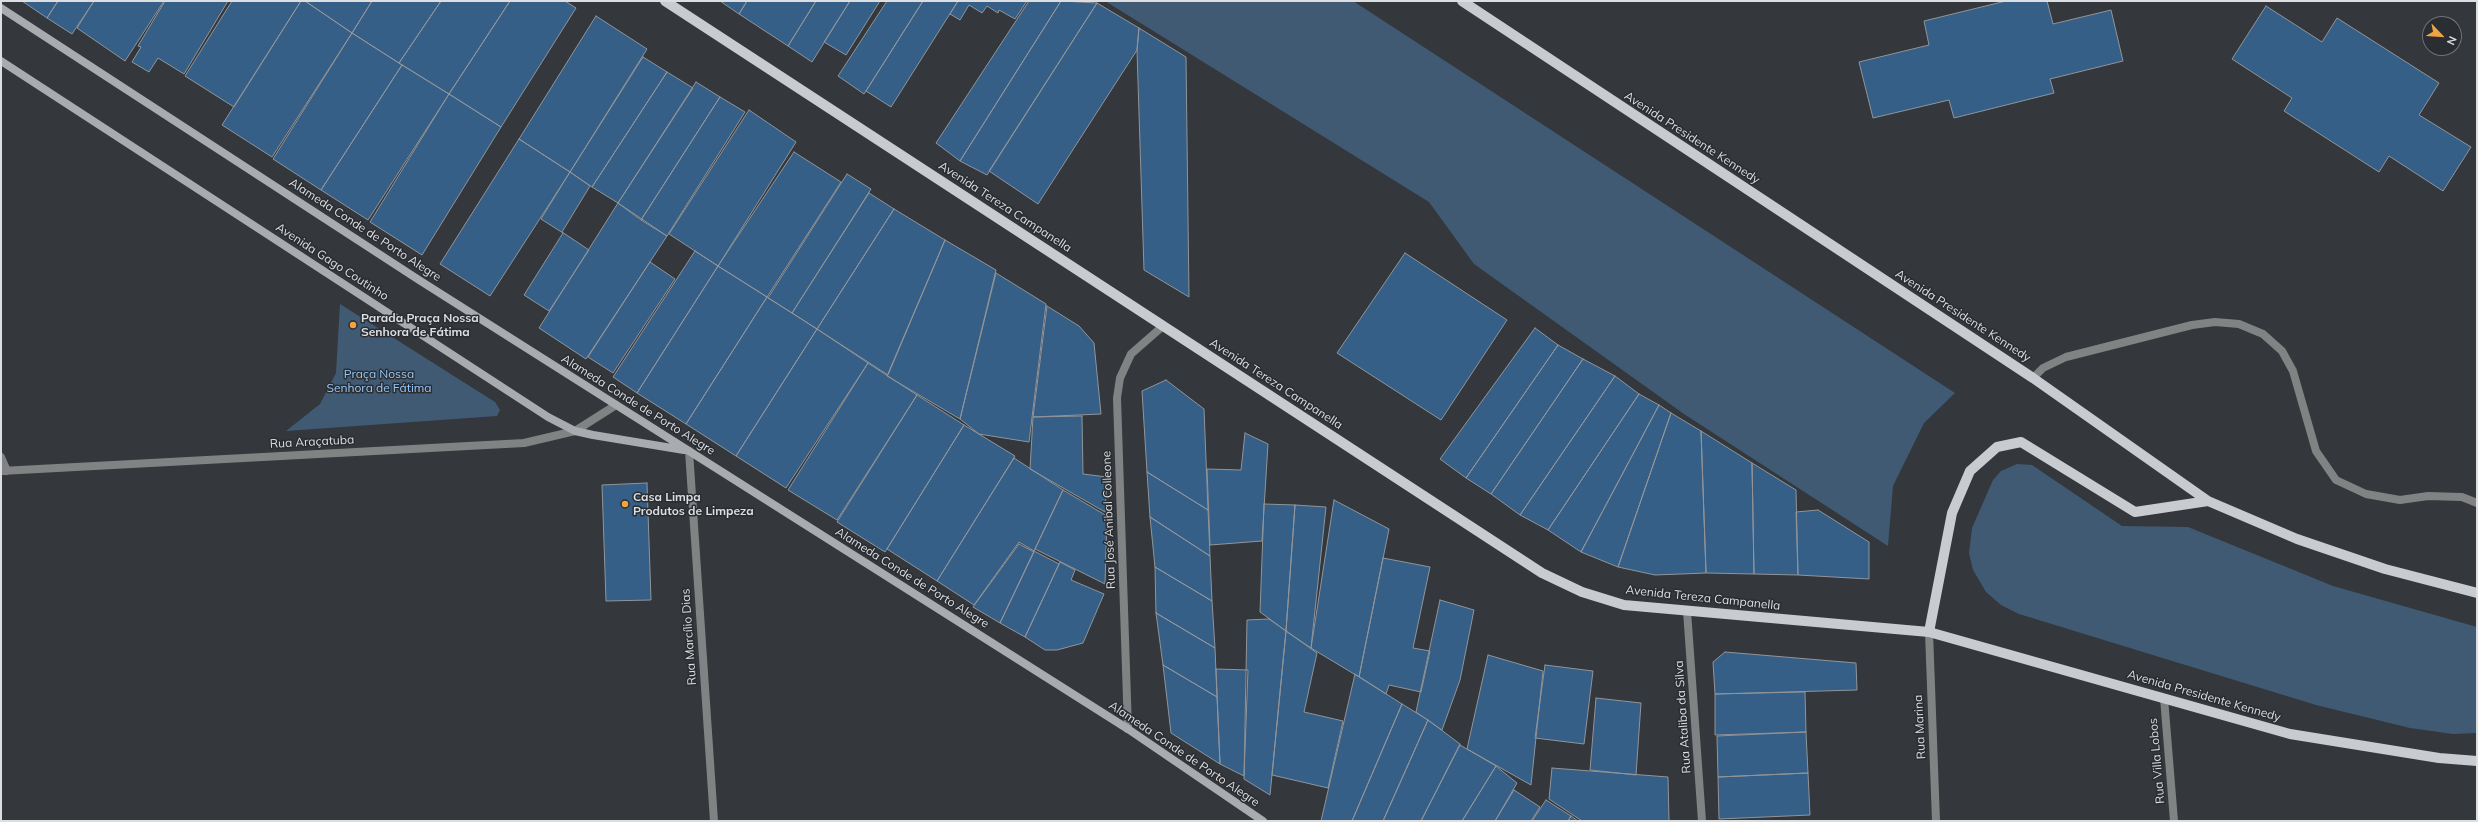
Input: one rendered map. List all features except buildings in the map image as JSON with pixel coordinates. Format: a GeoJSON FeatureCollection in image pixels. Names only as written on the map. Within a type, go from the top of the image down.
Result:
{"type":"FeatureCollection","features":[{"type":"Feature","properties":{"kind":"main road","name":"Avenida Tereza Campanella"},"geometry":{"type":"LineString","coordinates":[[665,1],[1542,573],[1582,592],[1624,605],[1929,632]]}},
{"type":"Feature","properties":{"kind":"main road","name":"Avenida Presidente Kennedy"},"geometry":{"type":"LineString","coordinates":[[1462,1],[2033,378],[2208,501],[2297,539],[2386,569],[2477,593]]}},
{"type":"Feature","properties":{"kind":"main road","name":"Alameda Conde de Porto Alegre"},"geometry":{"type":"LineString","coordinates":[[1,8],[616,405],[1128,729],[1263,821]]}},
{"type":"Feature","properties":{"kind":"main road","name":"Avenida Gago Coutinho"},"geometry":{"type":"LineString","coordinates":[[1,61],[548,417],[574,431],[689,451]]}},
{"type":"Feature","properties":{"kind":"main road"},"geometry":{"type":"LineString","coordinates":[[1929,632],[1952,513],[1970,471],[1997,447],[2021,442],[2135,512],[2208,501]]}},
{"type":"Feature","properties":{"kind":"main road","name":"Avenida Presidente Kennedy"},"geometry":{"type":"LineString","coordinates":[[1929,632],[2290,734],[2439,758],[2477,761]]}},
{"type":"Feature","properties":{"kind":"street"},"geometry":{"type":"LineString","coordinates":[[2033,378],[2043,368],[2066,356],[2192,325],[2215,322],[2239,324],[2262,334],[2282,351],[2293,371],[2316,451],[2336,480],[2366,494],[2400,500],[2428,496],[2462,498],[2477,503]]}},
{"type":"Feature","properties":{"kind":"street","name":"Rua José Anibal Colleone"},"geometry":{"type":"LineString","coordinates":[[1128,729],[1117,398],[1120,378],[1131,354],[1163,326]]}},
{"type":"Feature","properties":{"kind":"street","name":"Rua Araçatuba"},"geometry":{"type":"LineString","coordinates":[[4,471],[524,443],[574,431],[616,405]]}},
{"type":"Feature","properties":{"kind":"street","name":"Rua Marcílio Dias"},"geometry":{"type":"LineString","coordinates":[[689,451],[714,821]]}},
{"type":"Feature","properties":{"kind":"street"},"geometry":{"type":"LineString","coordinates":[[1,457],[4,471]]}},
{"type":"Feature","properties":{"kind":"street","name":"Rua Ataliba da Silva"},"geometry":{"type":"LineString","coordinates":[[1687,611],[1702,821]]}},
{"type":"Feature","properties":{"kind":"street","name":"Rua Marina"},"geometry":{"type":"LineString","coordinates":[[1929,632],[1936,821]]}},
{"type":"Feature","properties":{"kind":"street","name":"Rua Villa Lobos"},"geometry":{"type":"LineString","coordinates":[[2164,698],[2174,821]]}},
{"type":"Feature","properties":{"kind":"green space"},"geometry":{"type":"Polygon","coordinates":[[[1105,1],[1353,1],[1955,393],[1924,423],[1893,486],[1888,546],[1684,414],[1474,264],[1429,202],[1105,1]]]}},
{"type":"Feature","properties":{"kind":"green space","name":"Praça Nossa Senhora de Fátima"},"geometry":{"type":"Polygon","coordinates":[[[340,304],[495,402],[500,410],[497,416],[286,431],[320,404],[336,373],[340,304]]]}},
{"type":"Feature","properties":{"kind":"green space"},"geometry":{"type":"Polygon","coordinates":[[[2017,464],[2032,465],[2122,526],[2188,527],[2333,586],[2477,627],[2477,733],[2453,734],[2410,728],[2316,705],[2019,614],[2001,605],[1986,592],[1973,570],[1969,553],[1972,528],[1993,480],[2001,471],[2017,464]]]}},
{"type":"Feature","properties":{"kind":"place","name":"Parada Praça Nossa Senhora de Fátima"},"geometry":{"type":"Point","coordinates":[353,325]}},
{"type":"Feature","properties":{"kind":"place","name":"Casa Limpa Produtos de Limpeza"},"geometry":{"type":"Point","coordinates":[625,504]}}]}
